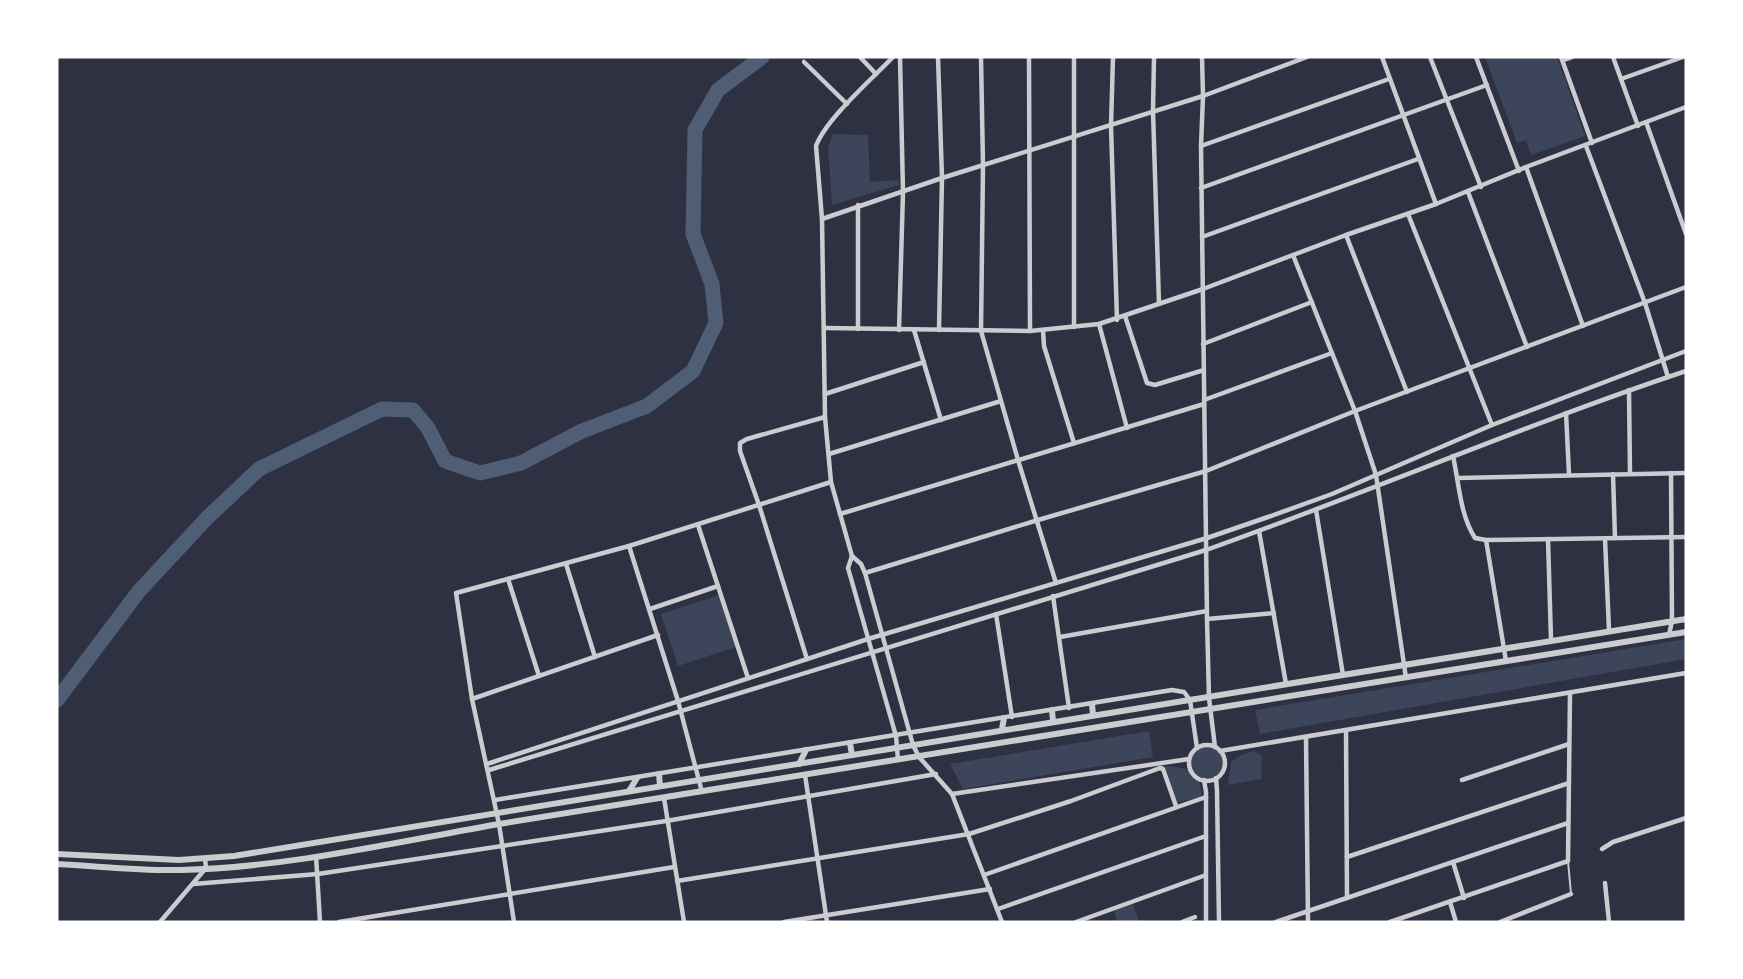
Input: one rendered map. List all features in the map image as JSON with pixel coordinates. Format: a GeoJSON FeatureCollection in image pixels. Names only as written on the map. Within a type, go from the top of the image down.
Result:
{"type":"FeatureCollection","features":[{"type":"Feature","properties":{"kind":"street"},"geometry":{"type":"LineString","coordinates":[[860,57],[876,74]]}},
{"type":"Feature","properties":{"kind":"street"},"geometry":{"type":"LineString","coordinates":[[893,57],[847,104],[819,138],[816,147],[822,219],[825,417],[831,482],[852,556],[861,564],[865,573],[912,745],[919,757],[952,794],[1002,922]]}},
{"type":"Feature","properties":{"kind":"street"},"geometry":{"type":"LineString","coordinates":[[899,330],[903,192],[900,57]]}},
{"type":"Feature","properties":{"kind":"street"},"geometry":{"type":"LineString","coordinates":[[938,57],[942,178],[939,330]]}},
{"type":"Feature","properties":{"kind":"street"},"geometry":{"type":"LineString","coordinates":[[981,57],[983,166],[981,331],[1056,583]]}},
{"type":"Feature","properties":{"kind":"street"},"geometry":{"type":"LineString","coordinates":[[1029,57],[1030,331]]}},
{"type":"Feature","properties":{"kind":"street"},"geometry":{"type":"LineString","coordinates":[[1074,57],[1074,327]]}},
{"type":"Feature","properties":{"kind":"street"},"geometry":{"type":"LineString","coordinates":[[1113,57],[1112,126],[1117,320]]}},
{"type":"Feature","properties":{"kind":"street"},"geometry":{"type":"LineString","coordinates":[[1154,57],[1153,111],[1159,304]]}},
{"type":"Feature","properties":{"kind":"street"},"geometry":{"type":"LineString","coordinates":[[1189,759],[1192,774],[1204,780],[1215,778],[1224,768],[1224,762],[1217,749],[1209,698],[1201,188],[1202,57]]}},
{"type":"Feature","properties":{"kind":"street"},"geometry":{"type":"LineString","coordinates":[[822,219],[942,178],[1203,96],[1307,57]]}},
{"type":"Feature","properties":{"kind":"street"},"geometry":{"type":"LineString","coordinates":[[1382,57],[1436,204]]}},
{"type":"Feature","properties":{"kind":"street"},"geometry":{"type":"LineString","coordinates":[[1430,57],[1481,187]]}},
{"type":"Feature","properties":{"kind":"street"},"geometry":{"type":"LineString","coordinates":[[1476,57],[1519,171]]}},
{"type":"Feature","properties":{"kind":"street"},"geometry":{"type":"LineString","coordinates":[[1572,57],[1562,59],[1592,143]]}},
{"type":"Feature","properties":{"kind":"street"},"geometry":{"type":"LineString","coordinates":[[1612,57],[1638,126]]}},
{"type":"Feature","properties":{"kind":"street"},"geometry":{"type":"LineString","coordinates":[[1622,79],[1683,57]]}},
{"type":"Feature","properties":{"kind":"street"},"geometry":{"type":"LineString","coordinates":[[804,62],[847,104]]}},
{"type":"Feature","properties":{"kind":"street"},"geometry":{"type":"LineString","coordinates":[[1201,146],[1389,79]]}},
{"type":"Feature","properties":{"kind":"street"},"geometry":{"type":"LineString","coordinates":[[1201,188],[1487,86]]}},
{"type":"Feature","properties":{"kind":"street"},"geometry":{"type":"LineString","coordinates":[[825,328],[1030,331],[1117,320],[1436,204],[1526,167],[1686,107]]}},
{"type":"Feature","properties":{"kind":"street"},"geometry":{"type":"LineString","coordinates":[[1646,122],[1686,234]]}},
{"type":"Feature","properties":{"kind":"street"},"geometry":{"type":"LineString","coordinates":[[1586,146],[1645,303],[1668,377]]}},
{"type":"Feature","properties":{"kind":"street"},"geometry":{"type":"LineString","coordinates":[[1202,237],[1418,159]]}},
{"type":"Feature","properties":{"kind":"street"},"geometry":{"type":"LineString","coordinates":[[1526,167],[1583,326]]}},
{"type":"Feature","properties":{"kind":"street"},"geometry":{"type":"LineString","coordinates":[[1468,192],[1527,347]]}},
{"type":"Feature","properties":{"kind":"street"},"geometry":{"type":"LineString","coordinates":[[858,206],[858,329]]}},
{"type":"Feature","properties":{"kind":"street"},"geometry":{"type":"LineString","coordinates":[[1408,214],[1492,425]]}},
{"type":"Feature","properties":{"kind":"street"},"geometry":{"type":"LineString","coordinates":[[1346,235],[1407,392]]}},
{"type":"Feature","properties":{"kind":"street"},"geometry":{"type":"LineString","coordinates":[[1293,255],[1355,411],[1376,476],[1406,678]]}},
{"type":"Feature","properties":{"kind":"street"},"geometry":{"type":"LineString","coordinates":[[865,573],[1038,519],[1206,471],[1355,411],[1686,287]]}},
{"type":"Feature","properties":{"kind":"street"},"geometry":{"type":"LineString","coordinates":[[1203,344],[1312,302]]}},
{"type":"Feature","properties":{"kind":"street"},"geometry":{"type":"LineString","coordinates":[[1125,316],[1147,383],[1155,385],[1204,370]]}},
{"type":"Feature","properties":{"kind":"street"},"geometry":{"type":"LineString","coordinates":[[1099,324],[1127,428]]}},
{"type":"Feature","properties":{"kind":"street"},"geometry":{"type":"LineString","coordinates":[[914,330],[941,420]]}},
{"type":"Feature","properties":{"kind":"street"},"geometry":{"type":"LineString","coordinates":[[1043,330],[1044,346],[1074,443]]}},
{"type":"Feature","properties":{"kind":"street"},"geometry":{"type":"LineString","coordinates":[[488,764],[868,639],[1207,538],[1332,494],[1492,425],[1686,351]]}},
{"type":"Feature","properties":{"kind":"street"},"geometry":{"type":"LineString","coordinates":[[840,514],[1127,428],[1204,402],[1332,353]]}},
{"type":"Feature","properties":{"kind":"street"},"geometry":{"type":"LineString","coordinates":[[825,394],[924,362]]}},
{"type":"Feature","properties":{"kind":"street"},"geometry":{"type":"LineString","coordinates":[[489,770],[1206,550],[1377,487],[1566,413],[1686,371]]}},
{"type":"Feature","properties":{"kind":"street"},"geometry":{"type":"LineString","coordinates":[[1629,390],[1630,474]]}},
{"type":"Feature","properties":{"kind":"street"},"geometry":{"type":"LineString","coordinates":[[829,454],[1001,401]]}},
{"type":"Feature","properties":{"kind":"street"},"geometry":{"type":"LineString","coordinates":[[1566,413],[1569,474]]}},
{"type":"Feature","properties":{"kind":"street"},"geometry":{"type":"LineString","coordinates":[[807,659],[740,451],[740,443],[825,417]]}},
{"type":"Feature","properties":{"kind":"street"},"geometry":{"type":"LineString","coordinates":[[1453,456],[1464,514],[1474,538],[1486,540],[1686,537]]}},
{"type":"Feature","properties":{"kind":"street"},"geometry":{"type":"LineString","coordinates":[[1670,635],[1672,621],[1671,473]]}},
{"type":"Feature","properties":{"kind":"street"},"geometry":{"type":"LineString","coordinates":[[1458,478],[1686,473]]}},
{"type":"Feature","properties":{"kind":"street"},"geometry":{"type":"LineString","coordinates":[[1613,474],[1615,538]]}},
{"type":"Feature","properties":{"kind":"street"},"geometry":{"type":"LineString","coordinates":[[514,922],[495,800],[472,699],[456,593],[629,546],[831,482]]}},
{"type":"Feature","properties":{"kind":"street"},"geometry":{"type":"LineString","coordinates":[[1316,510],[1343,675]]}},
{"type":"Feature","properties":{"kind":"street"},"geometry":{"type":"LineString","coordinates":[[698,525],[748,678]]}},
{"type":"Feature","properties":{"kind":"street"},"geometry":{"type":"LineString","coordinates":[[1260,531],[1286,684]]}},
{"type":"Feature","properties":{"kind":"street"},"geometry":{"type":"LineString","coordinates":[[1605,538],[1610,630]]}},
{"type":"Feature","properties":{"kind":"street"},"geometry":{"type":"LineString","coordinates":[[1548,539],[1551,640]]}},
{"type":"Feature","properties":{"kind":"street"},"geometry":{"type":"LineString","coordinates":[[1486,540],[1506,661]]}},
{"type":"Feature","properties":{"kind":"street"},"geometry":{"type":"LineString","coordinates":[[629,546],[678,701],[702,792]]}},
{"type":"Feature","properties":{"kind":"street"},"geometry":{"type":"LineString","coordinates":[[852,556],[848,568],[896,736],[898,760]]}},
{"type":"Feature","properties":{"kind":"street"},"geometry":{"type":"LineString","coordinates":[[566,564],[595,657]]}},
{"type":"Feature","properties":{"kind":"street"},"geometry":{"type":"LineString","coordinates":[[508,579],[539,676]]}},
{"type":"Feature","properties":{"kind":"street"},"geometry":{"type":"LineString","coordinates":[[650,609],[718,586]]}},
{"type":"Feature","properties":{"kind":"street"},"geometry":{"type":"LineString","coordinates":[[1053,596],[1069,708]]}},
{"type":"Feature","properties":{"kind":"street"},"geometry":{"type":"LineString","coordinates":[[1060,637],[1207,611]]}},
{"type":"Feature","properties":{"kind":"street"},"geometry":{"type":"LineString","coordinates":[[1207,619],[1274,613]]}},
{"type":"Feature","properties":{"kind":"street"},"geometry":{"type":"LineString","coordinates":[[996,614],[1012,717]]}},
{"type":"Feature","properties":{"kind":"street"},"geometry":{"type":"LineString","coordinates":[[57,854],[179,860],[245,854],[1686,619]]}},
{"type":"Feature","properties":{"kind":"street"},"geometry":{"type":"LineString","coordinates":[[57,864],[179,870],[235,867],[316,856],[499,824],[1686,632]]}},
{"type":"Feature","properties":{"kind":"street"},"geometry":{"type":"LineString","coordinates":[[472,699],[658,635]]}},
{"type":"Feature","properties":{"kind":"street"},"geometry":{"type":"LineString","coordinates":[[952,794],[1189,759],[1197,748],[1206,745],[1217,749],[1306,737],[1686,674]]}},
{"type":"Feature","properties":{"kind":"street"},"geometry":{"type":"LineString","coordinates":[[495,800],[1172,690],[1184,692],[1190,700],[1197,748]]}},
{"type":"Feature","properties":{"kind":"street"},"geometry":{"type":"LineString","coordinates":[[1390,922],[1568,861],[1570,694]]}},
{"type":"Feature","properties":{"kind":"street"},"geometry":{"type":"LineString","coordinates":[[1092,704],[1093,715]]}},
{"type":"Feature","properties":{"kind":"street"},"geometry":{"type":"LineString","coordinates":[[1052,710],[1053,721]]}},
{"type":"Feature","properties":{"kind":"street"},"geometry":{"type":"LineString","coordinates":[[1002,729],[1004,718]]}},
{"type":"Feature","properties":{"kind":"street"},"geometry":{"type":"LineString","coordinates":[[1346,730],[1347,898]]}},
{"type":"Feature","properties":{"kind":"street"},"geometry":{"type":"LineString","coordinates":[[1306,737],[1308,922]]}},
{"type":"Feature","properties":{"kind":"street"},"geometry":{"type":"LineString","coordinates":[[850,743],[852,755]]}},
{"type":"Feature","properties":{"kind":"street"},"geometry":{"type":"LineString","coordinates":[[1462,780],[1569,744]]}},
{"type":"Feature","properties":{"kind":"street"},"geometry":{"type":"LineString","coordinates":[[799,764],[807,750]]}},
{"type":"Feature","properties":{"kind":"street"},"geometry":{"type":"LineString","coordinates":[[677,882],[969,834],[1162,768],[1176,806]]}},
{"type":"Feature","properties":{"kind":"street"},"geometry":{"type":"LineString","coordinates":[[659,774],[660,786]]}},
{"type":"Feature","properties":{"kind":"street"},"geometry":{"type":"LineString","coordinates":[[193,884],[318,874],[666,821],[936,774]]}},
{"type":"Feature","properties":{"kind":"street"},"geometry":{"type":"LineString","coordinates":[[805,775],[827,922]]}},
{"type":"Feature","properties":{"kind":"street"},"geometry":{"type":"LineString","coordinates":[[628,791],[637,778]]}},
{"type":"Feature","properties":{"kind":"street"},"geometry":{"type":"LineString","coordinates":[[1215,778],[1219,922]]}},
{"type":"Feature","properties":{"kind":"street"},"geometry":{"type":"LineString","coordinates":[[1204,780],[1206,922]]}},
{"type":"Feature","properties":{"kind":"street"},"geometry":{"type":"LineString","coordinates":[[1347,857],[1569,783]]}},
{"type":"Feature","properties":{"kind":"street"},"geometry":{"type":"LineString","coordinates":[[984,875],[1206,797]]}},
{"type":"Feature","properties":{"kind":"street"},"geometry":{"type":"LineString","coordinates":[[663,798],[684,921],[676,922]]}},
{"type":"Feature","properties":{"kind":"street"},"geometry":{"type":"LineString","coordinates":[[1602,849],[1613,842],[1686,818]]}},
{"type":"Feature","properties":{"kind":"street"},"geometry":{"type":"LineString","coordinates":[[1276,922],[1568,823]]}},
{"type":"Feature","properties":{"kind":"street"},"geometry":{"type":"LineString","coordinates":[[998,909],[1206,836]]}},
{"type":"Feature","properties":{"kind":"street"},"geometry":{"type":"LineString","coordinates":[[316,856],[320,922]]}},
{"type":"Feature","properties":{"kind":"street"},"geometry":{"type":"LineString","coordinates":[[160,922],[206,868],[205,858]]}},
{"type":"Feature","properties":{"kind":"street"},"geometry":{"type":"LineString","coordinates":[[1453,862],[1464,898]]}},
{"type":"Feature","properties":{"kind":"street"},"geometry":{"type":"LineString","coordinates":[[339,922],[674,867]]}},
{"type":"Feature","properties":{"kind":"street"},"geometry":{"type":"LineString","coordinates":[[1076,922],[1206,875]]}},
{"type":"Feature","properties":{"kind":"street"},"geometry":{"type":"LineString","coordinates":[[1605,883],[1609,922]]}},
{"type":"Feature","properties":{"kind":"street"},"geometry":{"type":"LineString","coordinates":[[784,922],[990,889]]}},
{"type":"Feature","properties":{"kind":"street"},"geometry":{"type":"LineString","coordinates":[[1500,922],[1571,894]]}},
{"type":"Feature","properties":{"kind":"street"},"geometry":{"type":"LineString","coordinates":[[1450,902],[1456,922]]}},
{"type":"Feature","properties":{"kind":"street"},"geometry":{"type":"LineString","coordinates":[[1182,922],[1195,917]]}},
{"type":"Feature","properties":{"kind":"lane"},"geometry":{"type":"LineString","coordinates":[[1568,861],[1571,894]]}},
{"type":"Feature","properties":{"kind":"shaded area"},"geometry":{"type":"Polygon","coordinates":[[[1485,57],[1557,57],[1585,136],[1531,155],[1526,140],[1517,143],[1485,57]]]}},
{"type":"Feature","properties":{"kind":"shaded area"},"geometry":{"type":"Polygon","coordinates":[[[833,134],[868,135],[870,182],[898,180],[899,185],[832,205],[828,148],[833,134]]]}},
{"type":"Feature","properties":{"kind":"shaded area"},"geometry":{"type":"Polygon","coordinates":[[[719,595],[736,647],[678,666],[661,614],[719,595]]]}},
{"type":"Feature","properties":{"kind":"shaded area"},"geometry":{"type":"Polygon","coordinates":[[[1686,639],[1686,659],[1260,734],[1255,710],[1686,639]]]}},
{"type":"Feature","properties":{"kind":"shaded area"},"geometry":{"type":"Polygon","coordinates":[[[1149,731],[1153,757],[963,789],[950,764],[1149,731]]]}},
{"type":"Feature","properties":{"kind":"shaded area"},"geometry":{"type":"Polygon","coordinates":[[[1207,747],[1218,752],[1223,763],[1218,774],[1207,779],[1196,774],[1191,763],[1196,752],[1207,747]]]}},
{"type":"Feature","properties":{"kind":"shaded area"},"geometry":{"type":"Polygon","coordinates":[[[1254,751],[1262,756],[1261,779],[1228,785],[1231,762],[1241,755],[1254,751]]]}},
{"type":"Feature","properties":{"kind":"shaded area"},"geometry":{"type":"Polygon","coordinates":[[[1165,767],[1187,769],[1190,775],[1199,782],[1202,796],[1177,803],[1165,767]]]}},
{"type":"Feature","properties":{"kind":"shaded area"},"geometry":{"type":"Polygon","coordinates":[[[1133,903],[1139,922],[1117,922],[1114,910],[1133,903]]]}},
{"type":"Feature","properties":{"kind":"waterway"},"geometry":{"type":"LineString","coordinates":[[57,700],[139,591],[207,518],[259,469],[382,409],[413,410],[428,428],[445,461],[480,473],[521,463],[582,431],[647,406],[693,371],[716,323],[712,284],[693,234],[695,130],[718,90],[762,57]]}}]}
